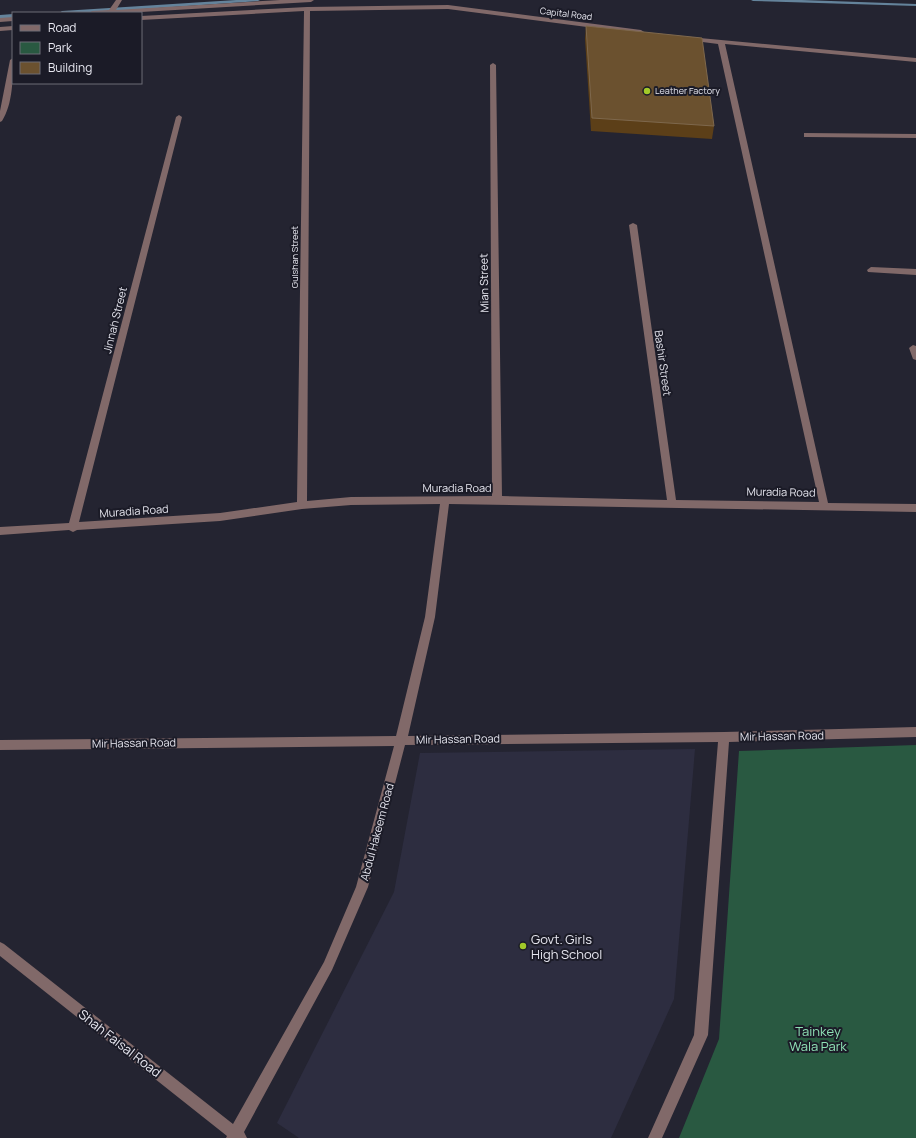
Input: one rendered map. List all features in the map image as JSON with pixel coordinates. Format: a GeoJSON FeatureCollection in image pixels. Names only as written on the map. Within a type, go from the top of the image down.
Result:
{"type":"FeatureCollection","features":[{"type":"Feature","properties":{"kind":"street"},"geometry":{"type":"LineString","coordinates":[[112,10],[119,0]]}},
{"type":"Feature","properties":{"kind":"street"},"geometry":{"type":"LineString","coordinates":[[99,12],[112,10],[311,0]]}},
{"type":"Feature","properties":{"kind":"street"},"geometry":{"type":"LineString","coordinates":[[448,0],[448,7]]}},
{"type":"Feature","properties":{"kind":"street","name":"Capital Road"},"geometry":{"type":"LineString","coordinates":[[142,18],[307,9],[448,7],[651,34]]}},
{"type":"Feature","properties":{"kind":"street","name":"Gulshan Street"},"geometry":{"type":"LineString","coordinates":[[302,505],[307,9]]}},
{"type":"Feature","properties":{"kind":"street"},"geometry":{"type":"LineString","coordinates":[[0,20],[12,19]]}},
{"type":"Feature","properties":{"kind":"street"},"geometry":{"type":"LineString","coordinates":[[0,29],[12,28]]}},
{"type":"Feature","properties":{"kind":"street"},"geometry":{"type":"LineString","coordinates":[[682,38],[721,43],[916,60]]}},
{"type":"Feature","properties":{"kind":"street"},"geometry":{"type":"LineString","coordinates":[[721,43],[824,505]]}},
{"type":"Feature","properties":{"kind":"street"},"geometry":{"type":"LineString","coordinates":[[0,120],[3,114],[12,65]]}},
{"type":"Feature","properties":{"kind":"street","name":"Mian Street"},"geometry":{"type":"LineString","coordinates":[[493,65],[497,500]]}},
{"type":"Feature","properties":{"kind":"street","name":"Jinnah Street"},"geometry":{"type":"LineString","coordinates":[[72,528],[178,117]]}},
{"type":"Feature","properties":{"kind":"street"},"geometry":{"type":"LineString","coordinates":[[807,136],[916,136]]}},
{"type":"Feature","properties":{"kind":"street","name":"Bashir Street"},"geometry":{"type":"LineString","coordinates":[[633,225],[672,503]]}},
{"type":"Feature","properties":{"kind":"street"},"geometry":{"type":"LineString","coordinates":[[871,270],[916,272]]}},
{"type":"Feature","properties":{"kind":"street","name":"Abdul Hakeem Road"},"geometry":{"type":"LineString","coordinates":[[236,1137],[328,966],[362,887],[401,740],[430,617],[445,500]]}},
{"type":"Feature","properties":{"kind":"street","name":"Muradia Road"},"geometry":{"type":"LineString","coordinates":[[0,531],[72,528],[220,517],[302,505],[351,501],[497,500],[824,505],[916,508]]}},
{"type":"Feature","properties":{"kind":"street","name":"Mir Hassan Road"},"geometry":{"type":"LineString","coordinates":[[0,745],[724,737],[916,732]]}},
{"type":"Feature","properties":{"kind":"street"},"geometry":{"type":"LineString","coordinates":[[655,1138],[700,1036],[724,737]]}},
{"type":"Feature","properties":{"kind":"street","name":"Shah Faisal Road"},"geometry":{"type":"LineString","coordinates":[[0,948],[236,1137]]}},
{"type":"Feature","properties":{"kind":"shaded area","name":"Govt. Girls High School"},"geometry":{"type":"Polygon","coordinates":[[[695,749],[674,999],[611,1138],[299,1138],[277,1123],[394,892],[420,753],[695,749]]]}},
{"type":"Feature","properties":{"kind":"green space","name":"Tainkey Wala Park"},"geometry":{"type":"Polygon","coordinates":[[[916,745],[916,1138],[679,1138],[719,1039],[739,751],[916,745]]]}},
{"type":"Feature","properties":{"kind":"building","name":"Leather Factory"},"geometry":{"type":"Polygon","coordinates":[[[586,26],[702,38],[714,126],[592,118],[586,26]]]}},
{"type":"Feature","properties":{"kind":"waterway"},"geometry":{"type":"LineString","coordinates":[[77,12],[258,0]]}},
{"type":"Feature","properties":{"kind":"waterway"},"geometry":{"type":"LineString","coordinates":[[753,0],[916,5]]}},
{"type":"Feature","properties":{"kind":"waterway"},"geometry":{"type":"LineString","coordinates":[[0,17],[12,16]]}},
{"type":"Feature","properties":{"kind":"place","name":"Leather Factory"},"geometry":{"type":"Point","coordinates":[647,91]}},
{"type":"Feature","properties":{"kind":"place","name":"Govt. Girls High School"},"geometry":{"type":"Point","coordinates":[523,946]}}]}
